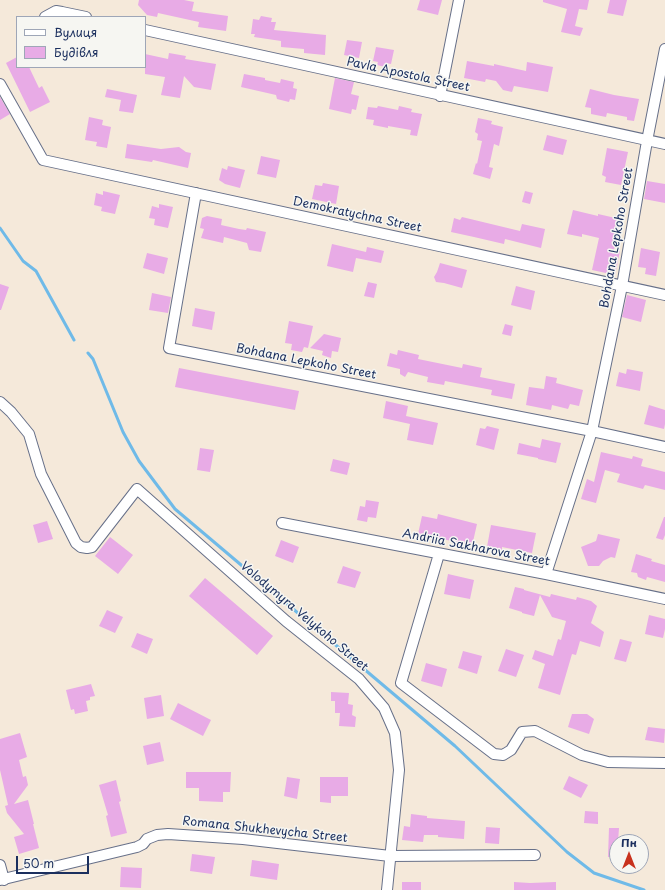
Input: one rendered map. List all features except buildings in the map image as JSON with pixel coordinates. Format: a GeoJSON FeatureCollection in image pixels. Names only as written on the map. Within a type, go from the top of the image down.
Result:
{"type":"FeatureCollection","features":[{"type":"Feature","properties":{"kind":"street"},"geometry":{"type":"LineString","coordinates":[[440,96],[459,0]]}},
{"type":"Feature","properties":{"kind":"street"},"geometry":{"type":"LineString","coordinates":[[47,16],[56,11],[81,16]]}},
{"type":"Feature","properties":{"kind":"street","name":"Pavla Apostola Street"},"geometry":{"type":"LineString","coordinates":[[146,30],[440,96],[665,144]]}},
{"type":"Feature","properties":{"kind":"street","name":"Bohdana Lepkoho Street"},"geometry":{"type":"LineString","coordinates":[[546,574],[592,431],[622,286],[647,141],[665,49]]}},
{"type":"Feature","properties":{"kind":"street","name":"Demokratychna Street"},"geometry":{"type":"LineString","coordinates":[[0,84],[43,160],[665,296]]}},
{"type":"Feature","properties":{"kind":"street","name":"Bohdana Lepkoho Street"},"geometry":{"type":"LineString","coordinates":[[196,193],[169,348],[592,431],[665,447]]}},
{"type":"Feature","properties":{"kind":"street","name":"Volodymyra Velykoho Street"},"geometry":{"type":"LineString","coordinates":[[0,402],[11,412],[29,434],[41,474],[76,543],[81,548],[92,547],[137,489],[286,622],[360,679],[384,708],[395,733],[399,770],[387,890]]}},
{"type":"Feature","properties":{"kind":"street","name":"Andriia Sakharova Street"},"geometry":{"type":"LineString","coordinates":[[282,523],[546,574],[665,599]]}},
{"type":"Feature","properties":{"kind":"street"},"geometry":{"type":"LineString","coordinates":[[439,554],[401,683],[494,754],[503,755],[511,750],[522,732],[535,731],[582,756],[608,762],[665,763]]}},
{"type":"Feature","properties":{"kind":"street","name":"Romana Shukhevycha Street"},"geometry":{"type":"LineString","coordinates":[[2,880],[137,847],[157,834],[243,839],[390,856],[535,855]]}},
{"type":"Feature","properties":{"kind":"street"},"geometry":{"type":"LineString","coordinates":[[0,865],[2,880]]}},
{"type":"Feature","properties":{"kind":"waterway"},"geometry":{"type":"LineString","coordinates":[[0,228],[23,261],[36,271],[74,340]]}},
{"type":"Feature","properties":{"kind":"waterway"},"geometry":{"type":"LineString","coordinates":[[88,353],[93,359],[123,432],[139,461],[175,509],[455,746],[567,852],[594,873],[644,890]]}}]}
